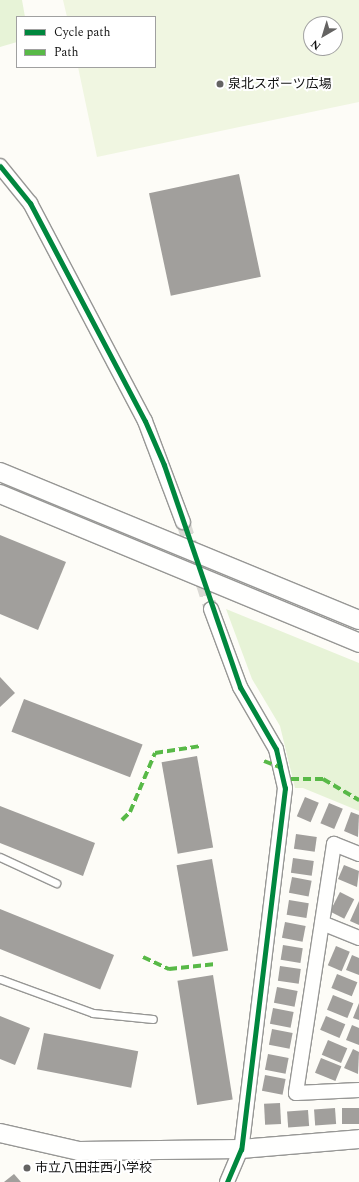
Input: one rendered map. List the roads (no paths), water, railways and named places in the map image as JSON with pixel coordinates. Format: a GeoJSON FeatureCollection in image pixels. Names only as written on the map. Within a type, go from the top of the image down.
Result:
{"type":"FeatureCollection","features":[{"type":"Feature","properties":{"kind":"street"},"geometry":{"type":"LineString","coordinates":[[0,166],[30,203],[145,421],[183,522]]}},
{"type":"Feature","properties":{"kind":"street"},"geometry":{"type":"LineString","coordinates":[[0,472],[359,620]]}},
{"type":"Feature","properties":{"kind":"street"},"geometry":{"type":"LineString","coordinates":[[0,494],[359,643]]}},
{"type":"Feature","properties":{"kind":"street"},"geometry":{"type":"LineString","coordinates":[[211,608],[240,687],[276,749],[285,788],[241,1149],[227,1182]]}},
{"type":"Feature","properties":{"kind":"street"},"geometry":{"type":"LineString","coordinates":[[359,854],[334,844],[296,1093],[359,1090]]}},
{"type":"Feature","properties":{"kind":"street"},"geometry":{"type":"LineString","coordinates":[[322,924],[359,938]]}},
{"type":"Feature","properties":{"kind":"street"},"geometry":{"type":"LineString","coordinates":[[0,1133],[79,1151],[241,1149],[359,1139]]}},
{"type":"Feature","properties":{"kind":"lane"},"geometry":{"type":"LineString","coordinates":[[0,857],[56,883]]}},
{"type":"Feature","properties":{"kind":"lane"},"geometry":{"type":"LineString","coordinates":[[0,979],[93,1013],[153,1019]]}},
{"type":"Feature","properties":{"kind":"tunnel"},"geometry":{"type":"LineString","coordinates":[[183,522],[211,609]]}},
{"type":"Feature","properties":{"kind":"place","name":"泉北スポーツ広場"},"geometry":{"type":"Point","coordinates":[220,84]}},
{"type":"Feature","properties":{"kind":"place","name":"市立八田荘西小学校"},"geometry":{"type":"Point","coordinates":[27,1168]}}]}
